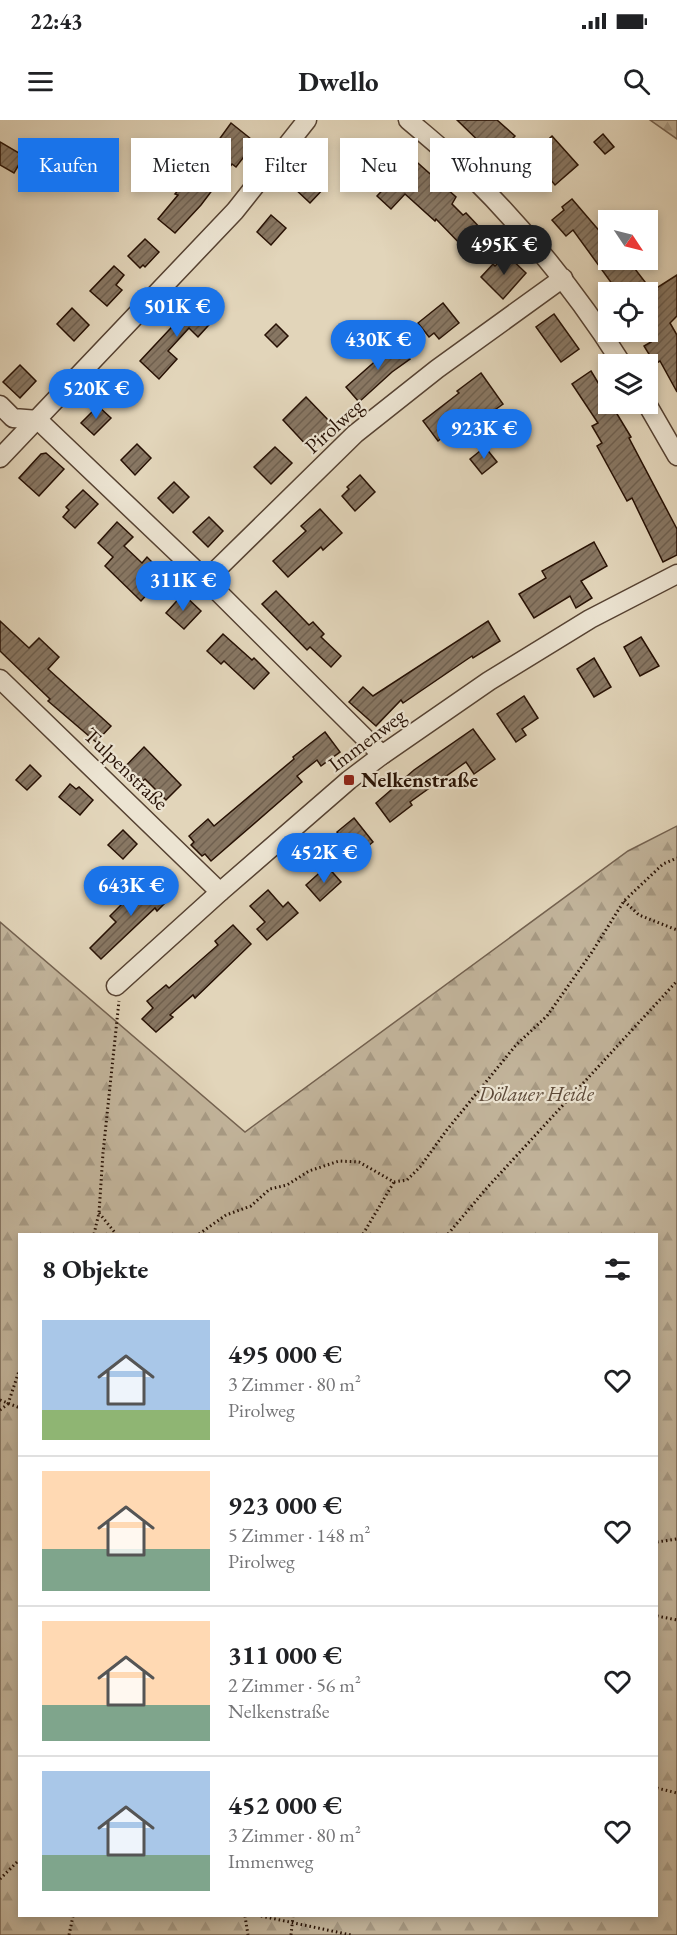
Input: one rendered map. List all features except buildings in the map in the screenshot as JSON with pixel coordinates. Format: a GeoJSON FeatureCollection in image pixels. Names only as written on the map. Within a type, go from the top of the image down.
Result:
{"type":"FeatureCollection","features":[{"type":"Feature","properties":{"kind":"street"},"geometry":{"type":"LineString","coordinates":[[0,458],[235,211],[307,120]]}},
{"type":"Feature","properties":{"kind":"street"},"geometry":{"type":"LineString","coordinates":[[408,120],[465,170],[516,224],[563,278],[615,354]]}},
{"type":"Feature","properties":{"kind":"street","name":"Pirolweg"},"geometry":{"type":"LineString","coordinates":[[206,580],[355,434],[437,369],[563,278]]}},
{"type":"Feature","properties":{"kind":"street"},"geometry":{"type":"LineString","coordinates":[[0,405],[13,418],[38,420],[206,580],[382,755]]}},
{"type":"Feature","properties":{"kind":"street"},"geometry":{"type":"LineString","coordinates":[[653,414],[677,456]]}},
{"type":"Feature","properties":{"kind":"street","name":"Immenweg"},"geometry":{"type":"LineString","coordinates":[[117,986],[220,892],[349,780],[382,755],[489,681],[590,619],[677,574]]}},
{"type":"Feature","properties":{"kind":"street","name":"Tulpenstraße"},"geometry":{"type":"LineString","coordinates":[[0,679],[220,892]]}},
{"type":"Feature","properties":{"kind":"path"},"geometry":{"type":"LineString","coordinates":[[200,1233],[226,1215],[251,1206],[270,1189],[287,1185],[309,1171],[339,1161],[359,1162],[394,1182],[407,1180],[420,1167],[446,1131],[516,1045],[548,1016],[624,901],[663,864],[677,858]]}},
{"type":"Feature","properties":{"kind":"path"},"geometry":{"type":"LineString","coordinates":[[624,901],[639,915],[677,930]]}},
{"type":"Feature","properties":{"kind":"path"},"geometry":{"type":"LineString","coordinates":[[449,1233],[485,1190],[677,981]]}},
{"type":"Feature","properties":{"kind":"path"},"geometry":{"type":"LineString","coordinates":[[94,1233],[99,1213],[119,1006],[117,986]]}},
{"type":"Feature","properties":{"kind":"path"},"geometry":{"type":"LineString","coordinates":[[364,1233],[394,1182]]}},
{"type":"Feature","properties":{"kind":"path"},"geometry":{"type":"LineString","coordinates":[[99,1213],[116,1233]]}},
{"type":"Feature","properties":{"kind":"path"},"geometry":{"type":"LineString","coordinates":[[0,1410],[8,1404],[18,1374]]}},
{"type":"Feature","properties":{"kind":"path"},"geometry":{"type":"LineString","coordinates":[[0,1400],[18,1407]]}},
{"type":"Feature","properties":{"kind":"path"},"geometry":{"type":"LineString","coordinates":[[658,1542],[677,1539]]}},
{"type":"Feature","properties":{"kind":"path"},"geometry":{"type":"LineString","coordinates":[[658,1616],[677,1620]]}},
{"type":"Feature","properties":{"kind":"path"},"geometry":{"type":"LineString","coordinates":[[658,1788],[677,1793]]}},
{"type":"Feature","properties":{"kind":"path"},"geometry":{"type":"LineString","coordinates":[[0,1879],[18,1861]]}},
{"type":"Feature","properties":{"kind":"path"},"geometry":{"type":"LineString","coordinates":[[69,1935],[73,1917]]}},
{"type":"Feature","properties":{"kind":"path"},"geometry":{"type":"LineString","coordinates":[[245,1917],[248,1935]]}},
{"type":"Feature","properties":{"kind":"path"},"geometry":{"type":"LineString","coordinates":[[266,1917],[351,1935]]}},
{"type":"Feature","properties":{"kind":"path"},"geometry":{"type":"LineString","coordinates":[[291,1935],[292,1917]]}},
{"type":"Feature","properties":{"kind":"green space"},"geometry":{"type":"Polygon","coordinates":[[[650,120],[677,120],[677,139],[650,120]]]}},
{"type":"Feature","properties":{"kind":"green space","name":"Dölauer Heide"},"geometry":{"type":"Polygon","coordinates":[[[677,826],[677,1935],[0,1935],[0,922],[245,1132],[628,851],[677,826]]]}},
{"type":"Feature","properties":{"kind":"place","name":"Nelkenstraße"},"geometry":{"type":"Point","coordinates":[349,780]}}]}
